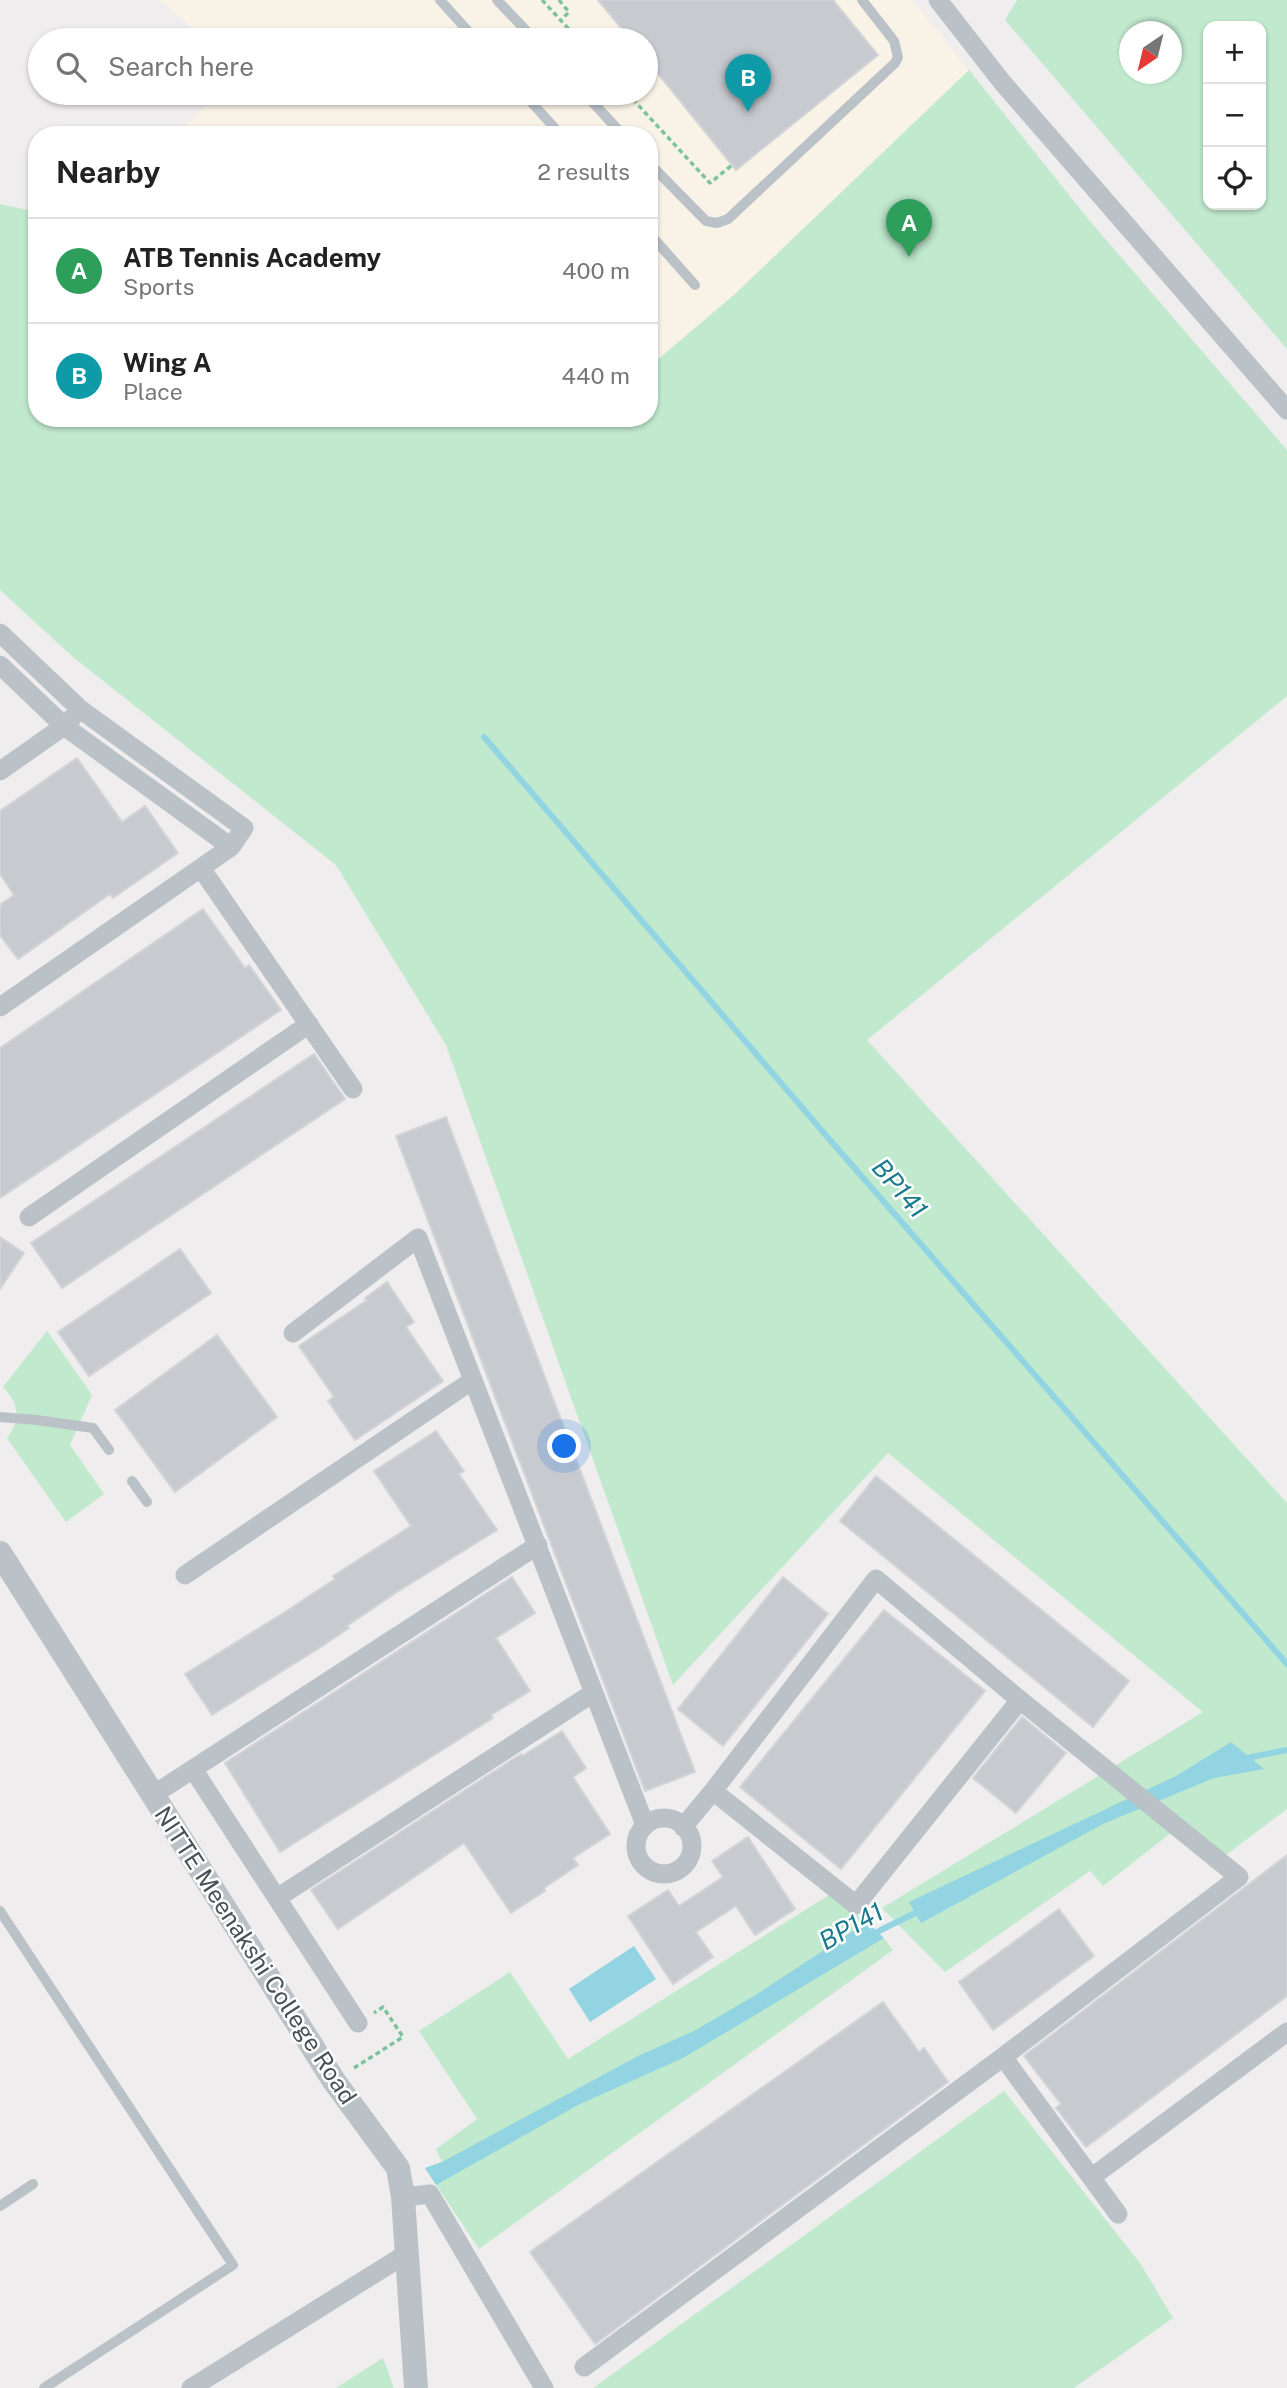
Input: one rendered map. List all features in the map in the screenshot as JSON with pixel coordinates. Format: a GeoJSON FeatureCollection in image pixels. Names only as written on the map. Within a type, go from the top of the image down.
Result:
{"type":"FeatureCollection","features":[{"type":"Feature","properties":{"kind":"street"},"geometry":{"type":"LineString","coordinates":[[938,0],[1002,82],[1287,410]]}},
{"type":"Feature","properties":{"kind":"street"},"geometry":{"type":"LineString","coordinates":[[0,633],[80,709],[244,828],[230,847],[0,1007]]}},
{"type":"Feature","properties":{"kind":"street"},"geometry":{"type":"LineString","coordinates":[[0,665],[64,726],[230,847]]}},
{"type":"Feature","properties":{"kind":"street"},"geometry":{"type":"LineString","coordinates":[[0,771],[64,726],[80,709]]}},
{"type":"Feature","properties":{"kind":"street"},"geometry":{"type":"LineString","coordinates":[[201,868],[353,1089]]}},
{"type":"Feature","properties":{"kind":"street"},"geometry":{"type":"LineString","coordinates":[[29,1217],[309,1024]]}},
{"type":"Feature","properties":{"kind":"street"},"geometry":{"type":"LineString","coordinates":[[293,1333],[418,1238],[645,1825]]}},
{"type":"Feature","properties":{"kind":"street"},"geometry":{"type":"LineString","coordinates":[[185,1575],[473,1380]]}},
{"type":"Feature","properties":{"kind":"street"},"geometry":{"type":"LineString","coordinates":[[153,1795],[537,1545]]}},
{"type":"Feature","properties":{"kind":"street","name":"NITTE Meenakshi College Road"},"geometry":{"type":"LineString","coordinates":[[0,1553],[334,2081],[398,2168],[403,2197],[416,2388]]}},
{"type":"Feature","properties":{"kind":"street"},"geometry":{"type":"LineString","coordinates":[[584,2367],[1003,2057],[1239,1877],[1020,1700],[876,1579],[683,1827]]}},
{"type":"Feature","properties":{"kind":"street"},"geometry":{"type":"LineString","coordinates":[[277,1898],[593,1693]]}},
{"type":"Feature","properties":{"kind":"street"},"geometry":{"type":"LineString","coordinates":[[713,1791],[856,1905],[1020,1700]]}},
{"type":"Feature","properties":{"kind":"street"},"geometry":{"type":"LineString","coordinates":[[193,1769],[358,2023]]}},
{"type":"Feature","properties":{"kind":"street"},"geometry":{"type":"LineString","coordinates":[[666,1818],[683,1827],[690,1838],[691,1855],[680,1870],[662,1874],[645,1867],[636,1852],[638,1835],[645,1825],[666,1818]]}},
{"type":"Feature","properties":{"kind":"street"},"geometry":{"type":"LineString","coordinates":[[1091,2177],[1287,2032]]}},
{"type":"Feature","properties":{"kind":"street"},"geometry":{"type":"LineString","coordinates":[[1003,2057],[1118,2214]]}},
{"type":"Feature","properties":{"kind":"street"},"geometry":{"type":"LineString","coordinates":[[403,2197],[430,2194],[544,2388]]}},
{"type":"Feature","properties":{"kind":"street"},"geometry":{"type":"LineString","coordinates":[[191,2388],[406,2254]]}},
{"type":"Feature","properties":{"kind":"lane"},"geometry":{"type":"LineString","coordinates":[[440,0],[465,28]]}},
{"type":"Feature","properties":{"kind":"lane"},"geometry":{"type":"LineString","coordinates":[[497,0],[524,28]]}},
{"type":"Feature","properties":{"kind":"lane"},"geometry":{"type":"LineString","coordinates":[[658,172],[706,221],[717,223],[728,219],[895,63],[898,57],[894,41],[862,0]]}},
{"type":"Feature","properties":{"kind":"lane"},"geometry":{"type":"LineString","coordinates":[[534,105],[553,126]]}},
{"type":"Feature","properties":{"kind":"lane"},"geometry":{"type":"LineString","coordinates":[[595,105],[615,126]]}},
{"type":"Feature","properties":{"kind":"lane"},"geometry":{"type":"LineString","coordinates":[[658,243],[695,285]]}},
{"type":"Feature","properties":{"kind":"lane"},"geometry":{"type":"LineString","coordinates":[[0,1417],[93,1428],[109,1450]]}},
{"type":"Feature","properties":{"kind":"lane"},"geometry":{"type":"LineString","coordinates":[[132,1481],[147,1502]]}},
{"type":"Feature","properties":{"kind":"lane"},"geometry":{"type":"LineString","coordinates":[[0,1912],[233,2264],[44,2388]]}},
{"type":"Feature","properties":{"kind":"lane"},"geometry":{"type":"LineString","coordinates":[[0,2206],[33,2184]]}},
{"type":"Feature","properties":{"kind":"path"},"geometry":{"type":"LineString","coordinates":[[542,0],[568,28]]}},
{"type":"Feature","properties":{"kind":"path"},"geometry":{"type":"LineString","coordinates":[[559,0],[569,12],[561,20]]}},
{"type":"Feature","properties":{"kind":"path"},"geometry":{"type":"LineString","coordinates":[[638,105],[657,126]]}},
{"type":"Feature","properties":{"kind":"path"},"geometry":{"type":"LineString","coordinates":[[658,127],[710,183],[732,165]]}},
{"type":"Feature","properties":{"kind":"shaded area"},"geometry":{"type":"Polygon","coordinates":[[[159,0],[913,0],[969,70],[735,294],[658,359],[658,126],[186,126],[206,105],[658,105],[658,28],[192,28],[159,0]]]}},
{"type":"Feature","properties":{"kind":"green space"},"geometry":{"type":"Polygon","coordinates":[[[1017,0],[1287,0],[1287,349],[1005,20],[1017,0]]]}},
{"type":"Feature","properties":{"kind":"green space"},"geometry":{"type":"Polygon","coordinates":[[[969,70],[1089,220],[1287,450],[1287,696],[867,1040],[1287,1503],[1287,1809],[1210,1867],[1181,1825],[1103,1886],[1090,1871],[945,1972],[882,1908],[1203,1712],[888,1453],[673,1685],[446,1045],[336,865],[73,657],[0,590],[0,204],[28,210],[28,427],[658,427],[658,359],[735,294],[969,70]]]}},
{"type":"Feature","properties":{"kind":"green space"},"geometry":{"type":"Polygon","coordinates":[[[47,1331],[92,1395],[70,1445],[104,1494],[66,1522],[7,1438],[15,1425],[16,1412],[12,1399],[3,1387],[47,1331]]]}},
{"type":"Feature","properties":{"kind":"green space"},"geometry":{"type":"Polygon","coordinates":[[[829,1895],[871,1927],[893,1950],[479,2249],[425,2168],[442,2162],[436,2149],[477,2119],[419,2031],[510,1972],[568,2059],[829,1895]]]}},
{"type":"Feature","properties":{"kind":"green space"},"geometry":{"type":"Polygon","coordinates":[[[1004,2091],[1140,2263],[1173,2318],[1074,2388],[593,2388],[1004,2091]]]}},
{"type":"Feature","properties":{"kind":"green space"},"geometry":{"type":"Polygon","coordinates":[[[383,2358],[394,2388],[336,2388],[383,2358]]]}},
{"type":"Feature","properties":{"kind":"water"},"geometry":{"type":"Polygon","coordinates":[[[1231,1742],[1264,1769],[1214,1778],[1103,1824],[921,1923],[909,1902],[1176,1776],[1231,1742]]]}},
{"type":"Feature","properties":{"kind":"water"},"geometry":{"type":"Polygon","coordinates":[[[867,1922],[884,1938],[683,2058],[578,2105],[436,2185],[425,2168],[442,2162],[638,2056],[694,2031],[754,1996],[867,1922]]]}},
{"type":"Feature","properties":{"kind":"water"},"geometry":{"type":"Polygon","coordinates":[[[634,1946],[656,1979],[590,2022],[569,1989],[634,1946]]]}},
{"type":"Feature","properties":{"kind":"building"},"geometry":{"type":"Polygon","coordinates":[[[598,0],[833,0],[878,55],[736,170],[658,74],[658,28],[621,28],[598,0]]]}},
{"type":"Feature","properties":{"kind":"building"},"geometry":{"type":"Polygon","coordinates":[[[77,758],[122,822],[145,806],[178,853],[113,898],[110,894],[18,959],[0,935],[0,905],[14,895],[0,874],[0,811],[77,758]]]}},
{"type":"Feature","properties":{"kind":"building"},"geometry":{"type":"Polygon","coordinates":[[[203,909],[245,968],[249,965],[281,1010],[0,1198],[0,1048],[203,909]]]}},
{"type":"Feature","properties":{"kind":"building"},"geometry":{"type":"Polygon","coordinates":[[[314,1054],[345,1099],[62,1288],[31,1243],[314,1054]]]}},
{"type":"Feature","properties":{"kind":"building"},"geometry":{"type":"Polygon","coordinates":[[[446,1117],[695,1772],[645,1791],[396,1136],[446,1117]]]}},
{"type":"Feature","properties":{"kind":"building"},"geometry":{"type":"Polygon","coordinates":[[[0,1237],[24,1253],[0,1289],[0,1237]]]}},
{"type":"Feature","properties":{"kind":"building"},"geometry":{"type":"Polygon","coordinates":[[[180,1249],[211,1293],[89,1376],[58,1332],[180,1249]]]}},
{"type":"Feature","properties":{"kind":"building"},"geometry":{"type":"Polygon","coordinates":[[[387,1282],[414,1322],[406,1327],[443,1381],[355,1440],[328,1401],[334,1397],[299,1346],[367,1300],[365,1298],[387,1282]]]}},
{"type":"Feature","properties":{"kind":"building"},"geometry":{"type":"Polygon","coordinates":[[[217,1335],[277,1417],[175,1492],[115,1410],[217,1335]]]}},
{"type":"Feature","properties":{"kind":"building"},"geometry":{"type":"Polygon","coordinates":[[[436,1431],[464,1471],[459,1474],[497,1530],[397,1592],[324,1645],[212,1715],[185,1674],[285,1612],[335,1579],[333,1576],[411,1526],[374,1471],[436,1431]]]}},
{"type":"Feature","properties":{"kind":"building"},"geometry":{"type":"Polygon","coordinates":[[[876,1476],[1129,1681],[1093,1727],[840,1521],[876,1476]]]}},
{"type":"Feature","properties":{"kind":"building"},"geometry":{"type":"Polygon","coordinates":[[[512,1577],[535,1613],[496,1638],[530,1691],[491,1715],[493,1718],[280,1852],[225,1763],[512,1577]]]}},
{"type":"Feature","properties":{"kind":"building"},"geometry":{"type":"Polygon","coordinates":[[[783,1577],[828,1614],[723,1746],[678,1709],[783,1577]]]}},
{"type":"Feature","properties":{"kind":"building"},"geometry":{"type":"Polygon","coordinates":[[[884,1610],[985,1691],[841,1869],[740,1787],[884,1610]]]}},
{"type":"Feature","properties":{"kind":"building"},"geometry":{"type":"Polygon","coordinates":[[[1022,1717],[1066,1753],[1016,1813],[973,1778],[1022,1717]]]}},
{"type":"Feature","properties":{"kind":"building"},"geometry":{"type":"Polygon","coordinates":[[[562,1731],[586,1768],[573,1777],[610,1834],[573,1858],[578,1865],[511,1913],[464,1843],[338,1929],[311,1890],[521,1754],[522,1756],[562,1731]]]}},
{"type":"Feature","properties":{"kind":"building"},"geometry":{"type":"Polygon","coordinates":[[[748,1837],[795,1909],[755,1935],[736,1906],[696,1932],[713,1957],[673,1984],[628,1916],[668,1890],[679,1906],[723,1877],[712,1861],[748,1837]]]}},
{"type":"Feature","properties":{"kind":"building"},"geometry":{"type":"Polygon","coordinates":[[[1287,1855],[1287,1996],[1086,2147],[1056,2108],[1061,2104],[1024,2056],[1287,1855]]]}},
{"type":"Feature","properties":{"kind":"building"},"geometry":{"type":"Polygon","coordinates":[[[1059,1909],[1094,1956],[993,2030],[959,1982],[1059,1909]]]}},
{"type":"Feature","properties":{"kind":"building"},"geometry":{"type":"Polygon","coordinates":[[[883,2002],[919,2052],[924,2048],[948,2082],[595,2344],[530,2252],[883,2002]]]}},
{"type":"Feature","properties":{"kind":"waterway","name":"BP141"},"geometry":{"type":"LineString","coordinates":[[484,737],[830,1140],[1287,1664]]}},
{"type":"Feature","properties":{"kind":"waterway","name":"BP141"},"geometry":{"type":"LineString","coordinates":[[1241,1759],[1287,1750]]}},
{"type":"Feature","properties":{"kind":"waterway","name":"BP141"},"geometry":{"type":"LineString","coordinates":[[871,1935],[921,1910]]}},
{"type":"Feature","properties":{"kind":"place","name":"Wing A"},"geometry":{"type":"Point","coordinates":[748,112]}},
{"type":"Feature","properties":{"kind":"place","name":"ATB Tennis Academy"},"geometry":{"type":"Point","coordinates":[909,257]}}]}
